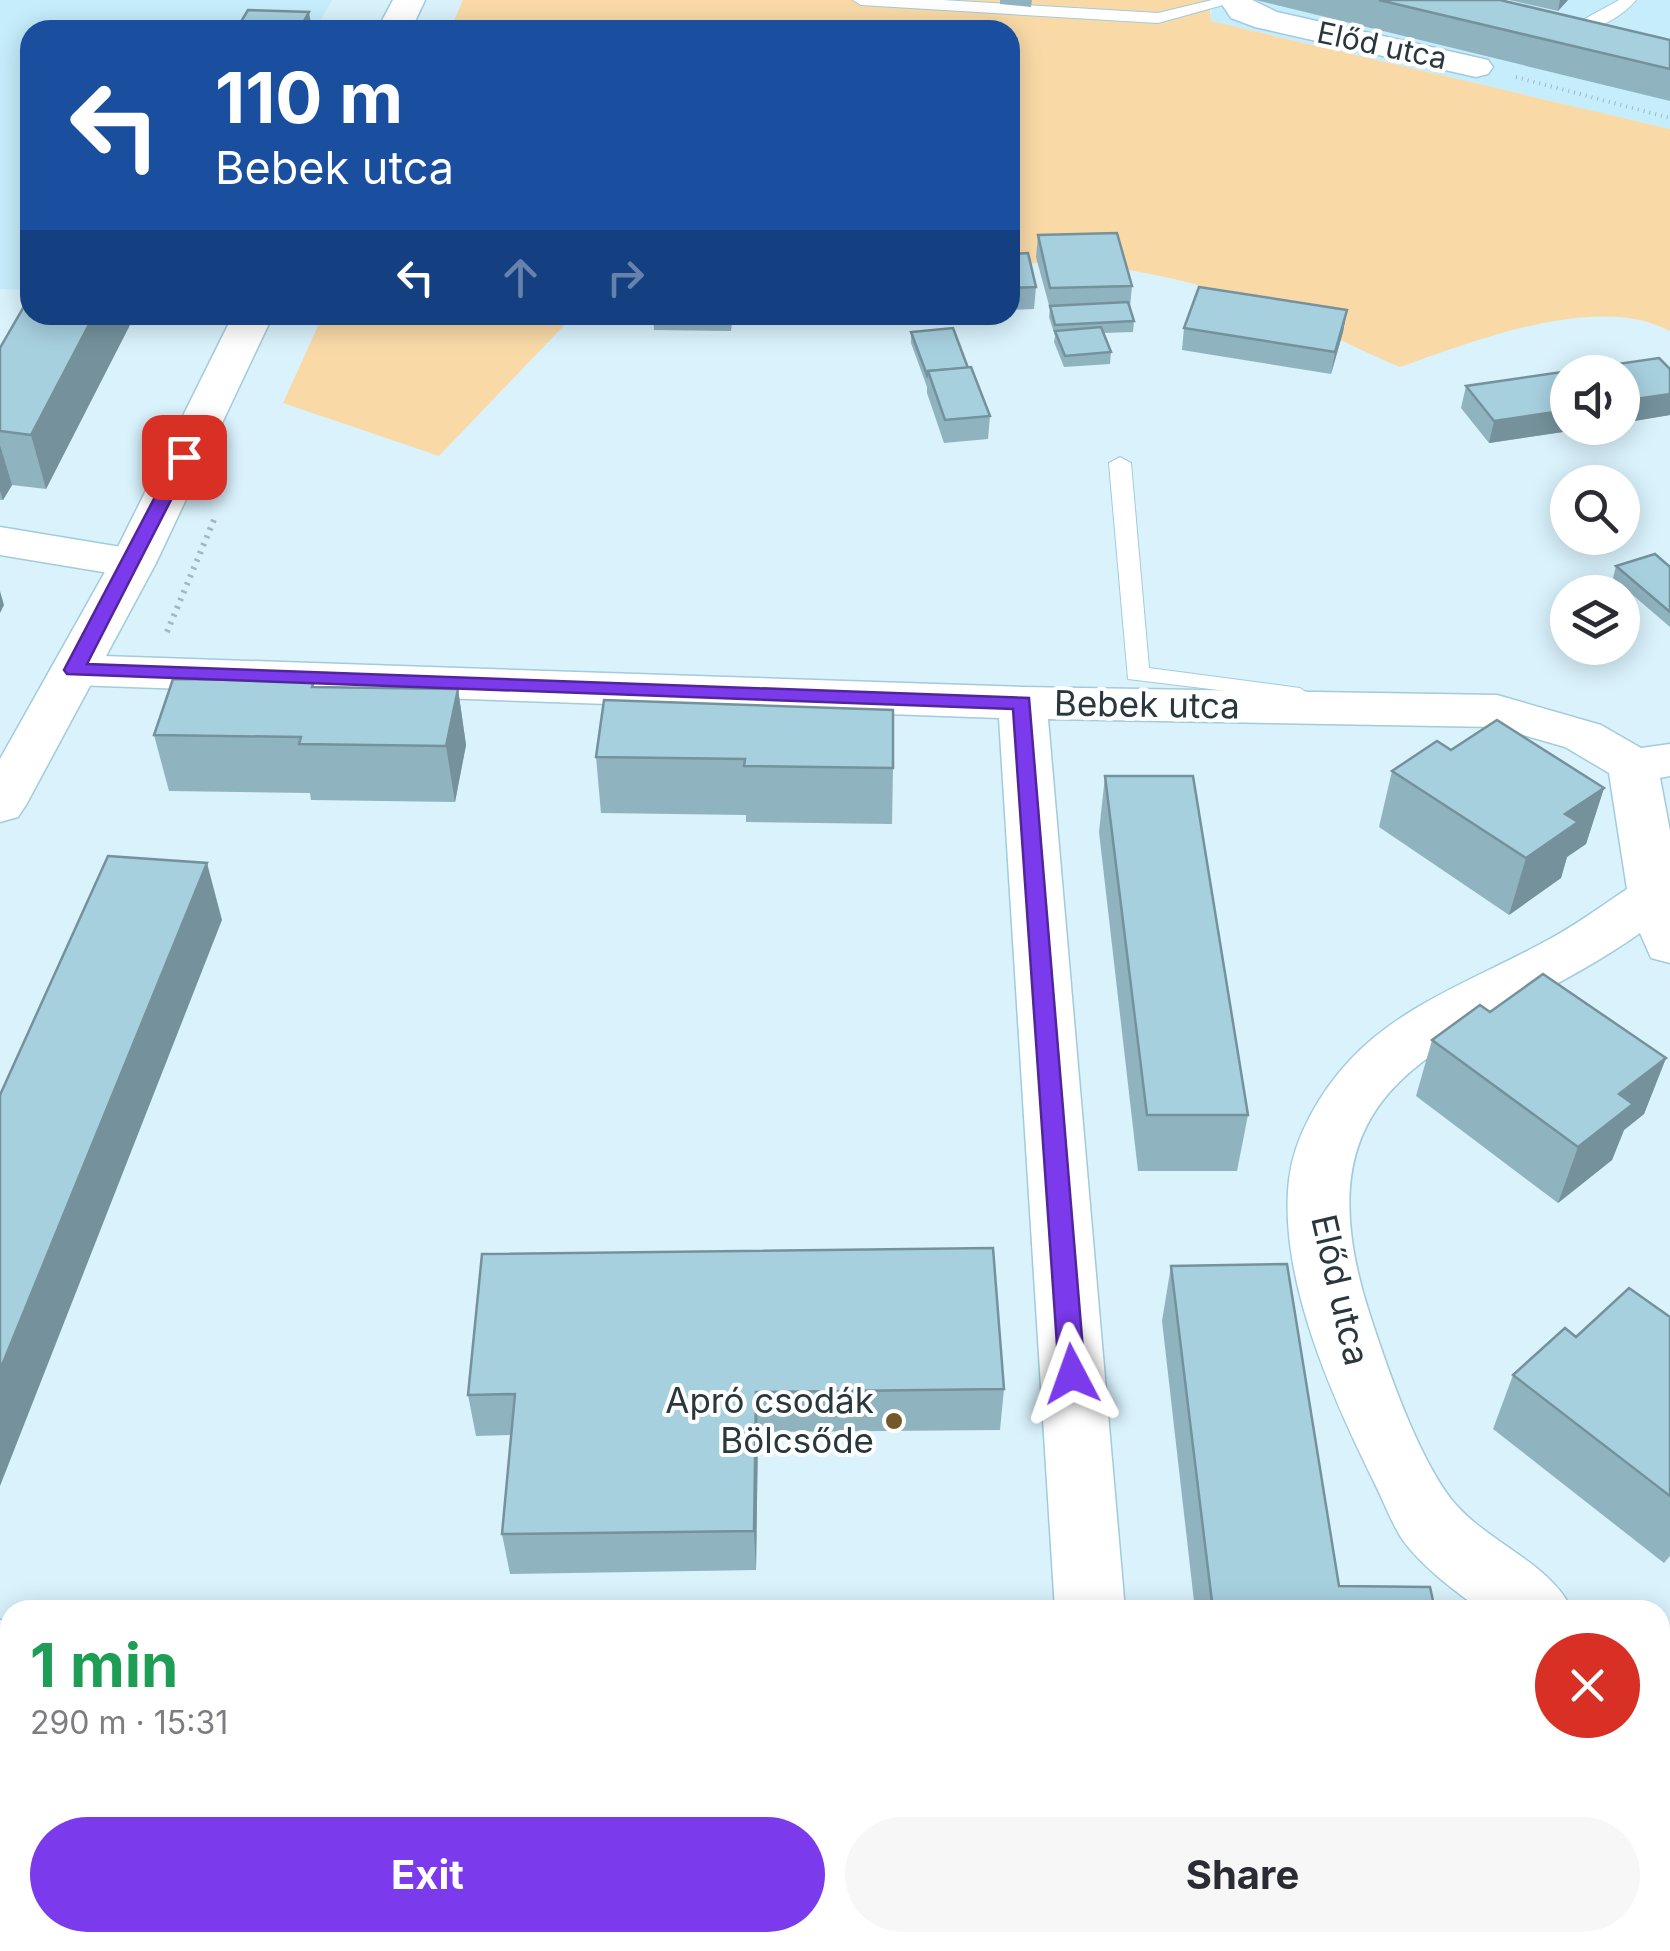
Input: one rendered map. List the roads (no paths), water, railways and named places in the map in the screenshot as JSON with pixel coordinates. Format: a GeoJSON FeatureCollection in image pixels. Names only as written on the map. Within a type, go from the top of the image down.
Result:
{"type":"FeatureCollection","features":[{"type":"Feature","properties":{"kind":"street","name":"Előd utca"},"geometry":{"type":"LineString","coordinates":[[1234,0],[1243,11],[1266,20],[1476,67]]}},
{"type":"Feature","properties":{"kind":"street"},"geometry":{"type":"LineString","coordinates":[[0,805],[133,563],[248,325]]}},
{"type":"Feature","properties":{"kind":"street"},"geometry":{"type":"LineString","coordinates":[[0,541],[133,563]]}},
{"type":"Feature","properties":{"kind":"street","name":"Bebek utca"},"geometry":{"type":"LineString","coordinates":[[74,670],[1022,703],[1497,712],[1583,736],[1652,762]]}},
{"type":"Feature","properties":{"kind":"street"},"geometry":{"type":"LineString","coordinates":[[1022,703],[1089,1600]]}},
{"type":"Feature","properties":{"kind":"street","name":"Előd utca"},"geometry":{"type":"LineString","coordinates":[[1522,1600],[1428,1522],[1396,1460],[1350,1349],[1326,1252],[1318,1193],[1334,1122],[1374,1070],[1509,982],[1568,954],[1663,920],[1652,762]]}},
{"type":"Feature","properties":{"kind":"lane","name":"Előd utca"},"geometry":{"type":"LineString","coordinates":[[861,0],[1158,18],[1234,0]]}},
{"type":"Feature","properties":{"kind":"lane"},"geometry":{"type":"LineString","coordinates":[[1616,35],[1571,24],[1619,10],[1628,0]]}},
{"type":"Feature","properties":{"kind":"lane"},"geometry":{"type":"LineString","coordinates":[[1120,463],[1138,674],[1401,710]]}},
{"type":"Feature","properties":{"kind":"place","name":"Apró csodák Bölcsőde"},"geometry":{"type":"Point","coordinates":[894,1421]}}]}
